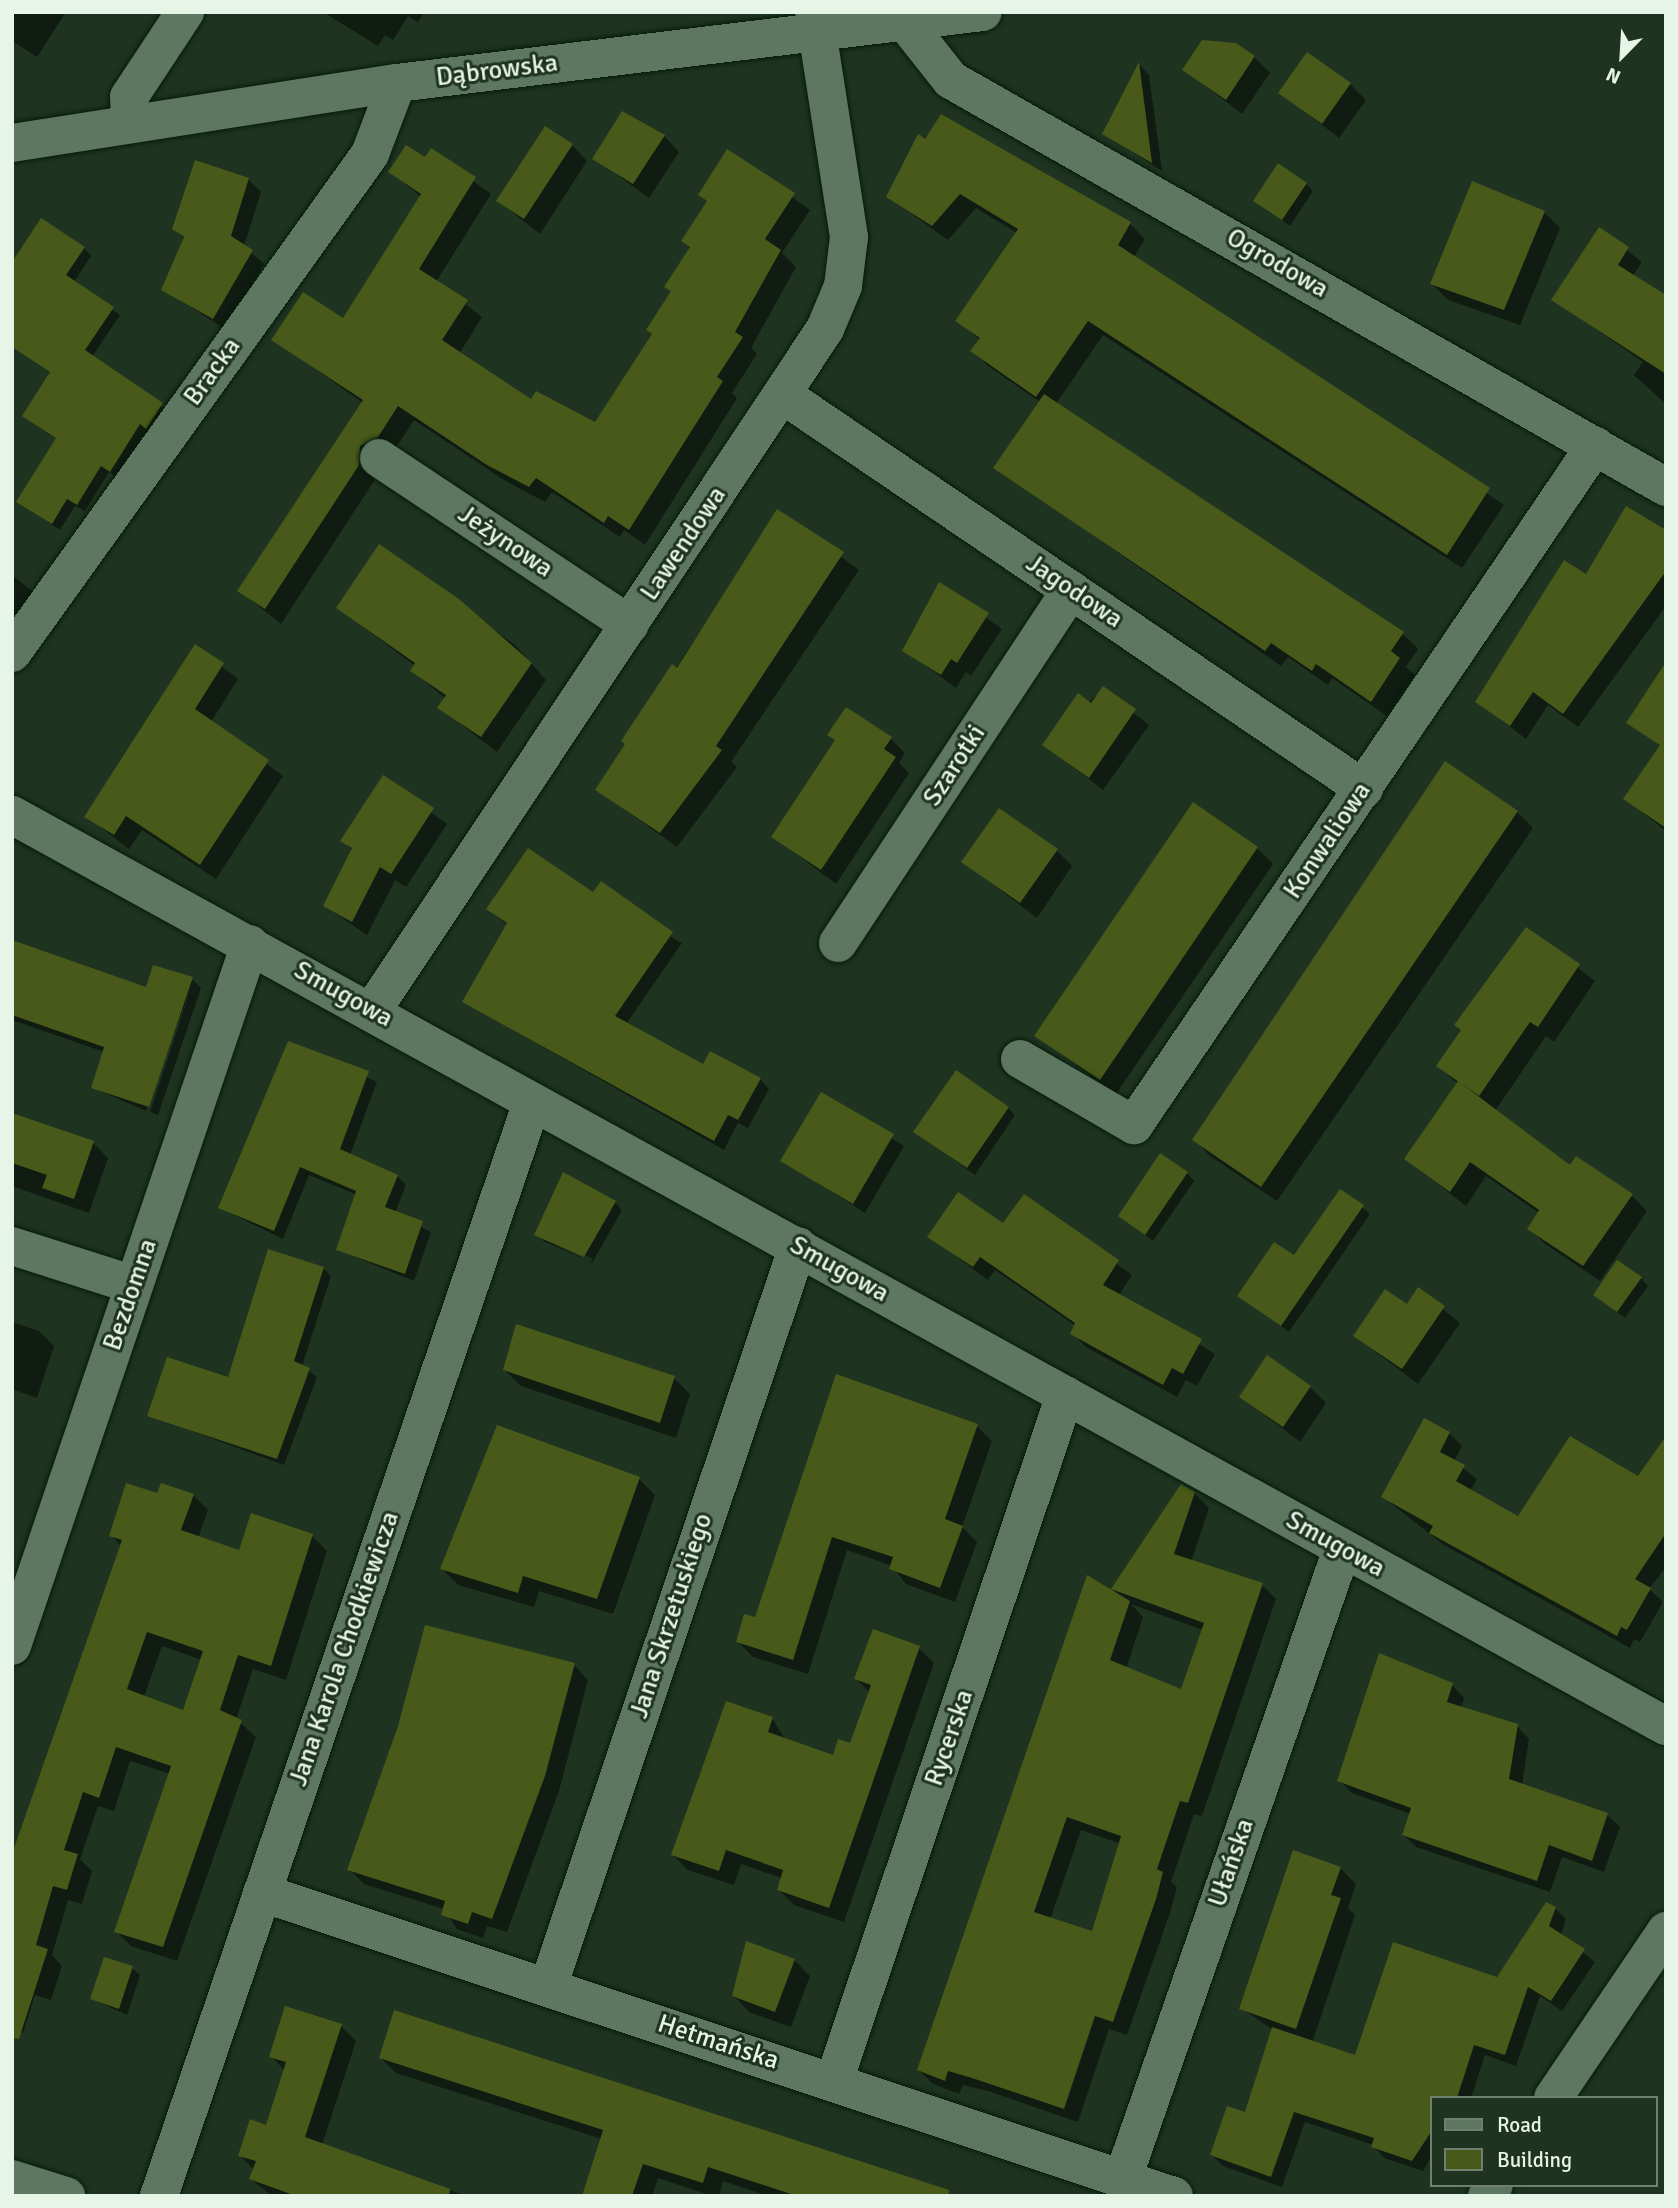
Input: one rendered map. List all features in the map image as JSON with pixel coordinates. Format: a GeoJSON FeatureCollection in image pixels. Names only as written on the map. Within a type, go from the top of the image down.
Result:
{"type":"FeatureCollection","features":[{"type":"Feature","properties":{"kind":"street"},"geometry":{"type":"LineString","coordinates":[[130,122],[129,97],[185,12]]}},
{"type":"Feature","properties":{"kind":"street","name":"Dąbrowska"},"geometry":{"type":"LineString","coordinates":[[12,142],[130,122],[814,23],[905,22],[983,12]]}},
{"type":"Feature","properties":{"kind":"street","name":"Ogrodowa"},"geometry":{"type":"LineString","coordinates":[[905,22],[951,80],[1666,487]]}},
{"type":"Feature","properties":{"kind":"street","name":"Lawendowa"},"geometry":{"type":"LineString","coordinates":[[372,1011],[825,329],[842,286],[849,237],[846,189],[814,23]]}},
{"type":"Feature","properties":{"kind":"street","name":"Bracka"},"geometry":{"type":"LineString","coordinates":[[12,653],[370,153],[397,83]]}},
{"type":"Feature","properties":{"kind":"street","name":"Jagodowa"},"geometry":{"type":"LineString","coordinates":[[783,396],[1364,789]]}},
{"type":"Feature","properties":{"kind":"street","name":"Konwaliowa"},"geometry":{"type":"LineString","coordinates":[[1020,1059],[1134,1125],[1595,446]]}},
{"type":"Feature","properties":{"kind":"street","name":"Jeżynowa"},"geometry":{"type":"LineString","coordinates":[[379,458],[630,625]]}},
{"type":"Feature","properties":{"kind":"street","name":"Szarotki"},"geometry":{"type":"LineString","coordinates":[[838,943],[1071,590]]}},
{"type":"Feature","properties":{"kind":"street","name":"Smugowa"},"geometry":{"type":"LineString","coordinates":[[12,815],[1666,1726]]}},
{"type":"Feature","properties":{"kind":"street","name":"Bezdomna"},"geometry":{"type":"LineString","coordinates":[[12,1646],[20,1595],[134,1285],[250,944]]}},
{"type":"Feature","properties":{"kind":"street","name":"Jana Karola Chodkiewicza"},"geometry":{"type":"LineString","coordinates":[[159,2196],[532,1102]]}},
{"type":"Feature","properties":{"kind":"street"},"geometry":{"type":"LineString","coordinates":[[12,1246],[134,1285]]}},
{"type":"Feature","properties":{"kind":"street","name":"Jana Skrzetuskiego"},"geometry":{"type":"LineString","coordinates":[[548,1987],[798,1247]]}},
{"type":"Feature","properties":{"kind":"street","name":"Rycerska"},"geometry":{"type":"LineString","coordinates":[[834,2081],[1065,1395]]}},
{"type":"Feature","properties":{"kind":"street","name":"Ułańska"},"geometry":{"type":"LineString","coordinates":[[1123,2178],[1342,1549]]}},
{"type":"Feature","properties":{"kind":"street","name":"Hetmańska"},"geometry":{"type":"LineString","coordinates":[[262,1893],[1174,2196]]}},
{"type":"Feature","properties":{"kind":"street"},"geometry":{"type":"LineString","coordinates":[[1554,2096],[1666,1931]]}},
{"type":"Feature","properties":{"kind":"street"},"geometry":{"type":"LineString","coordinates":[[12,2179],[66,2196]]}},
{"type":"Feature","properties":{"kind":"building"},"geometry":{"type":"Polygon","coordinates":[[[1202,40],[1236,43],[1255,56],[1226,100],[1182,70],[1202,40]]]}},
{"type":"Feature","properties":{"kind":"building"},"geometry":{"type":"Polygon","coordinates":[[[1307,52],[1351,83],[1322,124],[1278,93],[1307,52]]]}},
{"type":"Feature","properties":{"kind":"building"},"geometry":{"type":"Polygon","coordinates":[[[1139,62],[1152,163],[1102,134],[1139,62]]]}},
{"type":"Feature","properties":{"kind":"building"},"geometry":{"type":"Polygon","coordinates":[[[622,111],[665,135],[633,184],[592,159],[622,111]]]}},
{"type":"Feature","properties":{"kind":"building"},"geometry":{"type":"Polygon","coordinates":[[[941,114],[1131,222],[1118,245],[1490,488],[1447,555],[1088,321],[1036,397],[970,351],[980,338],[955,321],[1018,229],[960,194],[932,226],[886,197],[918,134],[925,139],[941,114]]]}},
{"type":"Feature","properties":{"kind":"building"},"geometry":{"type":"Polygon","coordinates":[[[545,126],[573,144],[524,219],[496,201],[545,126]]]}},
{"type":"Feature","properties":{"kind":"building"},"geometry":{"type":"Polygon","coordinates":[[[406,145],[425,157],[431,148],[476,177],[419,269],[468,300],[442,340],[531,399],[536,391],[595,422],[652,334],[646,330],[671,291],[664,287],[690,247],[681,241],[707,201],[698,195],[727,149],[795,193],[765,239],[781,250],[735,332],[743,337],[717,377],[723,381],[629,530],[608,516],[604,523],[536,478],[529,487],[487,465],[398,406],[378,437],[360,446],[359,465],[265,609],[237,591],[363,400],[271,340],[303,292],[343,318],[421,194],[388,172],[406,145]]]}},
{"type":"Feature","properties":{"kind":"building"},"geometry":{"type":"Polygon","coordinates":[[[195,160],[249,178],[231,236],[253,250],[213,319],[161,290],[184,237],[172,229],[195,160]]]}},
{"type":"Feature","properties":{"kind":"building"},"geometry":{"type":"Polygon","coordinates":[[[1278,163],[1307,183],[1282,220],[1253,201],[1278,163]]]}},
{"type":"Feature","properties":{"kind":"building"},"geometry":{"type":"Polygon","coordinates":[[[1472,181],[1545,211],[1504,310],[1430,284],[1472,181]]]}},
{"type":"Feature","properties":{"kind":"building"},"geometry":{"type":"Polygon","coordinates":[[[41,218],[85,247],[66,275],[114,307],[85,350],[163,403],[146,429],[140,424],[110,472],[101,466],[77,505],[67,499],[52,524],[16,502],[56,438],[22,416],[50,372],[12,347],[12,262],[41,218]]]}},
{"type":"Feature","properties":{"kind":"building"},"geometry":{"type":"Polygon","coordinates":[[[1599,227],[1629,247],[1618,265],[1666,295],[1666,374],[1551,300],[1599,227]]]}},
{"type":"Feature","properties":{"kind":"building"},"geometry":{"type":"Polygon","coordinates":[[[1044,394],[1404,632],[1391,651],[1400,658],[1371,702],[1316,664],[1312,671],[1271,643],[1265,651],[993,468],[1044,394]]]}},
{"type":"Feature","properties":{"kind":"building"},"geometry":{"type":"Polygon","coordinates":[[[1626,506],[1666,530],[1666,571],[1563,714],[1533,692],[1510,726],[1475,702],[1564,560],[1586,574],[1626,506]]]}},
{"type":"Feature","properties":{"kind":"building"},"geometry":{"type":"Polygon","coordinates":[[[777,509],[844,552],[716,746],[722,750],[660,833],[595,790],[625,744],[621,741],[672,664],[677,668],[777,509]]]}},
{"type":"Feature","properties":{"kind":"building"},"geometry":{"type":"Polygon","coordinates":[[[379,544],[459,599],[532,663],[481,737],[437,708],[446,695],[410,671],[415,663],[336,608],[379,544]]]}},
{"type":"Feature","properties":{"kind":"building"},"geometry":{"type":"Polygon","coordinates":[[[939,582],[989,613],[957,663],[951,659],[941,675],[902,651],[939,582]]]}},
{"type":"Feature","properties":{"kind":"building"},"geometry":{"type":"Polygon","coordinates":[[[195,644],[224,663],[195,709],[269,760],[200,865],[126,816],[114,835],[84,817],[195,644]]]}},
{"type":"Feature","properties":{"kind":"building"},"geometry":{"type":"Polygon","coordinates":[[[1666,662],[1666,828],[1623,799],[1660,745],[1626,723],[1666,662]]]}},
{"type":"Feature","properties":{"kind":"building"},"geometry":{"type":"Polygon","coordinates":[[[1103,686],[1136,709],[1089,778],[1042,745],[1078,693],[1091,703],[1103,686]]]}},
{"type":"Feature","properties":{"kind":"building"},"geometry":{"type":"Polygon","coordinates":[[[846,707],[892,737],[884,749],[896,757],[821,870],[771,837],[835,740],[827,735],[846,707]]]}},
{"type":"Feature","properties":{"kind":"building"},"geometry":{"type":"Polygon","coordinates":[[[1445,761],[1518,811],[1261,1187],[1192,1140],[1445,761]]]}},
{"type":"Feature","properties":{"kind":"building"},"geometry":{"type":"Polygon","coordinates":[[[383,775],[434,808],[391,874],[380,867],[352,922],[323,906],[352,848],[340,841],[383,775]]]}},
{"type":"Feature","properties":{"kind":"building"},"geometry":{"type":"Polygon","coordinates":[[[1193,802],[1258,847],[1100,1080],[1034,1036],[1193,802]]]}},
{"type":"Feature","properties":{"kind":"building"},"geometry":{"type":"Polygon","coordinates":[[[999,808],[1058,849],[1020,903],[961,862],[999,808]]]}},
{"type":"Feature","properties":{"kind":"building"},"geometry":{"type":"Polygon","coordinates":[[[528,848],[593,892],[601,881],[673,932],[615,1016],[703,1064],[710,1051],[761,1078],[738,1120],[728,1115],[714,1141],[462,1002],[507,923],[486,909],[528,848]]]}},
{"type":"Feature","properties":{"kind":"building"},"geometry":{"type":"Polygon","coordinates":[[[1526,927],[1580,964],[1538,1027],[1530,1022],[1479,1096],[1436,1066],[1461,1030],[1454,1025],[1526,927]]]}},
{"type":"Feature","properties":{"kind":"building"},"geometry":{"type":"Polygon","coordinates":[[[12,940],[146,987],[153,965],[193,977],[149,1107],[91,1088],[104,1047],[12,1015],[12,940]]]}},
{"type":"Feature","properties":{"kind":"building"},"geometry":{"type":"Polygon","coordinates":[[[288,1041],[369,1071],[340,1149],[398,1175],[385,1207],[423,1221],[405,1274],[336,1250],[356,1191],[300,1167],[274,1231],[218,1208],[288,1041]]]}},
{"type":"Feature","properties":{"kind":"building"},"geometry":{"type":"Polygon","coordinates":[[[956,1070],[1009,1107],[967,1168],[913,1132],[956,1070]]]}},
{"type":"Feature","properties":{"kind":"building"},"geometry":{"type":"Polygon","coordinates":[[[1458,1081],[1570,1165],[1576,1156],[1633,1194],[1583,1266],[1527,1229],[1539,1210],[1470,1162],[1450,1192],[1404,1159],[1458,1081]]]}},
{"type":"Feature","properties":{"kind":"building"},"geometry":{"type":"Polygon","coordinates":[[[821,1092],[894,1134],[853,1204],[780,1161],[821,1092]]]}},
{"type":"Feature","properties":{"kind":"building"},"geometry":{"type":"Polygon","coordinates":[[[12,1113],[94,1141],[74,1199],[42,1188],[47,1175],[12,1163],[12,1113]]]}},
{"type":"Feature","properties":{"kind":"building"},"geometry":{"type":"Polygon","coordinates":[[[1160,1153],[1188,1172],[1145,1235],[1118,1216],[1160,1153]]]}},
{"type":"Feature","properties":{"kind":"building"},"geometry":{"type":"Polygon","coordinates":[[[563,1172],[616,1201],[584,1257],[534,1235],[563,1172]]]}},
{"type":"Feature","properties":{"kind":"building"},"geometry":{"type":"Polygon","coordinates":[[[1340,1189],[1364,1205],[1281,1326],[1237,1296],[1274,1242],[1294,1255],[1340,1189]]]}},
{"type":"Feature","properties":{"kind":"building"},"geometry":{"type":"Polygon","coordinates":[[[958,1192],[1003,1223],[1024,1194],[1119,1260],[1103,1285],[1202,1339],[1183,1374],[1172,1368],[1163,1385],[1070,1334],[1075,1323],[980,1257],[973,1267],[927,1237],[958,1192]]]}},
{"type":"Feature","properties":{"kind":"building"},"geometry":{"type":"Polygon","coordinates":[[[268,1249],[324,1267],[294,1361],[310,1368],[277,1459],[147,1416],[167,1357],[228,1377],[268,1249]]]}},
{"type":"Feature","properties":{"kind":"building"},"geometry":{"type":"Polygon","coordinates":[[[1617,1260],[1642,1277],[1617,1312],[1593,1295],[1617,1260]]]}},
{"type":"Feature","properties":{"kind":"building"},"geometry":{"type":"Polygon","coordinates":[[[1418,1287],[1445,1306],[1402,1369],[1353,1336],[1385,1289],[1407,1304],[1418,1287]]]}},
{"type":"Feature","properties":{"kind":"building"},"geometry":{"type":"Polygon","coordinates":[[[516,1324],[675,1376],[660,1423],[503,1370],[516,1324]]]}},
{"type":"Feature","properties":{"kind":"building"},"geometry":{"type":"Polygon","coordinates":[[[1267,1355],[1311,1386],[1283,1427],[1239,1397],[1267,1355]]]}},
{"type":"Feature","properties":{"kind":"building"},"geometry":{"type":"Polygon","coordinates":[[[836,1374],[978,1424],[945,1519],[963,1526],[940,1588],[889,1569],[893,1557],[832,1537],[793,1660],[736,1642],[744,1614],[755,1617],[836,1374]]]}},
{"type":"Feature","properties":{"kind":"building"},"geometry":{"type":"Polygon","coordinates":[[[1424,1418],[1450,1432],[1440,1452],[1465,1465],[1456,1481],[1518,1516],[1570,1436],[1638,1476],[1666,1436],[1666,1533],[1635,1579],[1651,1588],[1627,1630],[1621,1627],[1617,1636],[1429,1533],[1433,1526],[1381,1497],[1424,1418]]]}},
{"type":"Feature","properties":{"kind":"building"},"geometry":{"type":"Polygon","coordinates":[[[497,1425],[640,1477],[597,1599],[523,1576],[518,1593],[440,1569],[497,1425]]]}},
{"type":"Feature","properties":{"kind":"building"},"geometry":{"type":"Polygon","coordinates":[[[126,1483],[157,1493],[161,1483],[194,1494],[181,1530],[239,1550],[251,1513],[313,1534],[271,1666],[238,1655],[220,1710],[242,1720],[163,1947],[114,1932],[171,1766],[116,1747],[99,1798],[83,1792],[64,1850],[78,1854],[67,1890],[53,1886],[36,1945],[48,1949],[19,2039],[12,2038],[12,1854],[122,1540],[109,1536],[126,1483]],[[147,1632],[127,1689],[183,1710],[203,1651],[147,1632]]]}},
{"type":"Feature","properties":{"kind":"building"},"geometry":{"type":"Polygon","coordinates":[[[1181,1484],[1195,1492],[1174,1554],[1263,1583],[1188,1803],[1180,1801],[1157,1869],[1163,1872],[1156,1899],[1113,2022],[1095,2016],[1064,2109],[948,2071],[945,2081],[917,2070],[1087,1575],[1130,1601],[1110,1660],[1181,1689],[1204,1623],[1111,1589],[1181,1484]],[[1067,1817],[1034,1912],[1092,1931],[1121,1836],[1067,1817]]]}},
{"type":"Feature","properties":{"kind":"building"},"geometry":{"type":"Polygon","coordinates":[[[425,1625],[575,1663],[545,1776],[492,1919],[472,1912],[468,1924],[441,1915],[445,1901],[347,1870],[398,1726],[425,1625]]]}},
{"type":"Feature","properties":{"kind":"building"},"geometry":{"type":"Polygon","coordinates":[[[873,1629],[920,1646],[829,1908],[777,1890],[783,1870],[726,1850],[719,1871],[671,1855],[726,1701],[773,1717],[768,1732],[833,1755],[838,1739],[850,1743],[871,1685],[854,1679],[873,1629]]]}},
{"type":"Feature","properties":{"kind":"building"},"geometry":{"type":"Polygon","coordinates":[[[1379,1653],[1453,1683],[1447,1702],[1518,1724],[1509,1779],[1608,1813],[1592,1861],[1549,1845],[1537,1881],[1402,1835],[1411,1808],[1337,1781],[1379,1653]]]}},
{"type":"Feature","properties":{"kind":"building"},"geometry":{"type":"Polygon","coordinates":[[[1293,1850],[1341,1867],[1331,1895],[1341,1898],[1296,2029],[1239,2009],[1293,1850]]]}},
{"type":"Feature","properties":{"kind":"building"},"geometry":{"type":"Polygon","coordinates":[[[1546,1902],[1556,1907],[1549,1926],[1585,1949],[1551,2001],[1528,1987],[1505,2055],[1474,2045],[1458,2096],[1430,2096],[1430,2134],[1412,2161],[1371,2147],[1374,2138],[1294,2112],[1271,2177],[1210,2155],[1227,2106],[1245,2112],[1272,2027],[1355,2055],[1393,1942],[1497,1977],[1546,1902]]]}},
{"type":"Feature","properties":{"kind":"building"},"geometry":{"type":"Polygon","coordinates":[[[746,1941],[795,1959],[775,2012],[732,1996],[746,1941]]]}},
{"type":"Feature","properties":{"kind":"building"},"geometry":{"type":"Polygon","coordinates":[[[104,1957],[133,1966],[119,2009],[90,1999],[104,1957]]]}},
{"type":"Feature","properties":{"kind":"building"},"geometry":{"type":"Polygon","coordinates":[[[285,2006],[342,2024],[305,2137],[450,2189],[449,2196],[296,2196],[249,2179],[256,2161],[238,2156],[250,2119],[266,2125],[286,2062],[269,2057],[285,2006]]]}},
{"type":"Feature","properties":{"kind":"building"},"geometry":{"type":"Polygon","coordinates":[[[394,2010],[949,2190],[948,2196],[797,2196],[708,2167],[703,2183],[643,2164],[632,2196],[582,2196],[603,2130],[379,2058],[394,2010]]]}}]}
